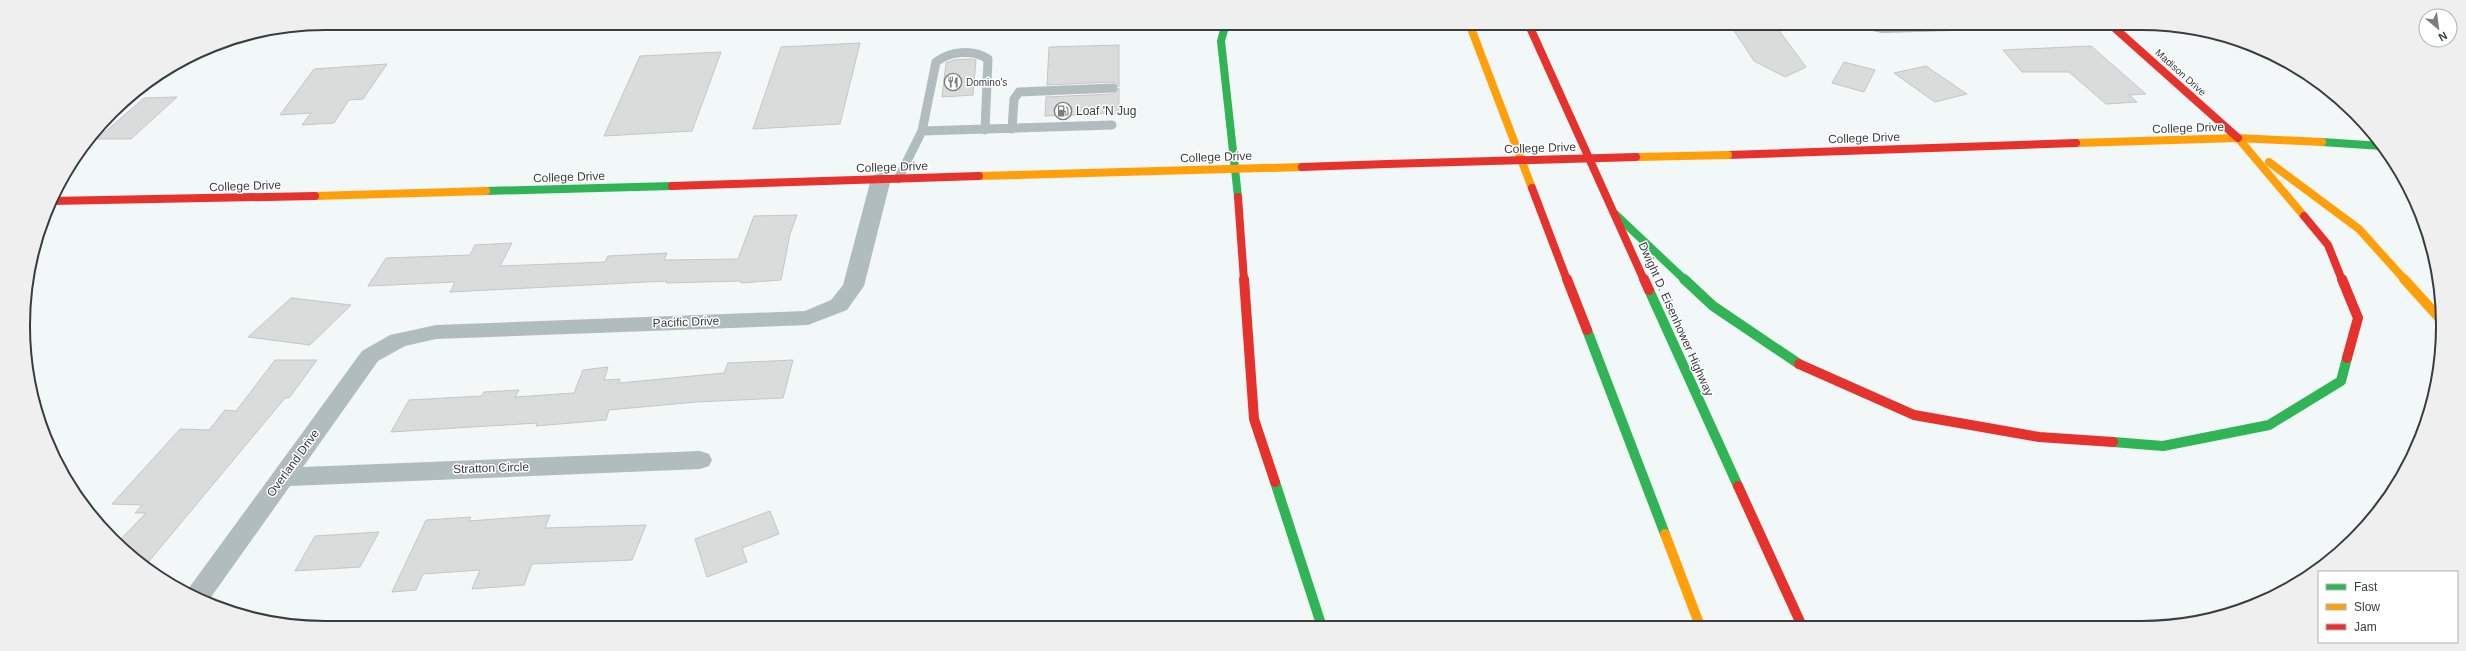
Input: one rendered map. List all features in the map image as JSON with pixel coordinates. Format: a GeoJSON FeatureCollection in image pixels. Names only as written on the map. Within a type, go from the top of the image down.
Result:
{"type":"FeatureCollection","features":[{"type":"Feature","properties":{"kind":"main road"},"geometry":{"type":"LineString","coordinates":[[1224,30],[1221,41],[1236,168],[1254,419],[1320,621]]}},
{"type":"Feature","properties":{"kind":"main road"},"geometry":{"type":"LineString","coordinates":[[1472,30],[1698,621]]}},
{"type":"Feature","properties":{"kind":"main road","name":"Dwight D. Eisenhower Highway"},"geometry":{"type":"LineString","coordinates":[[1531,30],[1800,621]]}},
{"type":"Feature","properties":{"kind":"main road","name":"Madison Drive"},"geometry":{"type":"LineString","coordinates":[[2117,30],[2238,138]]}},
{"type":"Feature","properties":{"kind":"main road"},"geometry":{"type":"LineString","coordinates":[[1615,214],[1719,311],[1805,368],[1914,415],[2039,437],[2163,446],[2269,425],[2341,381],[2358,318],[2328,245],[2238,138]]}},
{"type":"Feature","properties":{"kind":"main road"},"geometry":{"type":"LineString","coordinates":[[2238,138],[2359,229],[2435,314]]}},
{"type":"Feature","properties":{"kind":"main road","name":"College Drive"},"geometry":{"type":"LineString","coordinates":[[57,201],[166,200],[1728,155],[2238,138],[2374,145]]}},
{"type":"Feature","properties":{"kind":"street","name":"Pacific Drive"},"geometry":{"type":"LineString","coordinates":[[398,340],[436,332],[808,318],[838,305],[853,286],[890,179]]}},
{"type":"Feature","properties":{"kind":"street","name":"Overland Drive"},"geometry":{"type":"LineString","coordinates":[[199,593],[370,356],[398,340]]}},
{"type":"Feature","properties":{"kind":"street","name":"Stratton Circle"},"geometry":{"type":"LineString","coordinates":[[283,477],[700,460]]}},
{"type":"Feature","properties":{"kind":"lane"},"geometry":{"type":"LineString","coordinates":[[890,179],[922,131],[936,62],[941,57],[981,55],[989,62],[985,130]]}},
{"type":"Feature","properties":{"kind":"lane"},"geometry":{"type":"LineString","coordinates":[[1012,129],[1014,100],[1018,92],[1113,88]]}},
{"type":"Feature","properties":{"kind":"lane"},"geometry":{"type":"LineString","coordinates":[[922,131],[1112,125]]}},
{"type":"Feature","properties":{"kind":"building"},"geometry":{"type":"Polygon","coordinates":[[[1734,30],[1779,30],[1806,67],[1785,77],[1754,61],[1734,30]]]}},
{"type":"Feature","properties":{"kind":"building"},"geometry":{"type":"Polygon","coordinates":[[[860,43],[840,124],[753,129],[781,47],[860,43]]]}},
{"type":"Feature","properties":{"kind":"building"},"geometry":{"type":"Polygon","coordinates":[[[1119,45],[1119,87],[1113,82],[1047,85],[1049,47],[1119,45]]]}},
{"type":"Feature","properties":{"kind":"building"},"geometry":{"type":"Polygon","coordinates":[[[2091,46],[2146,94],[2129,95],[2137,102],[2106,104],[2069,72],[2022,72],[2003,50],[2091,46]]]}},
{"type":"Feature","properties":{"kind":"building"},"geometry":{"type":"Polygon","coordinates":[[[721,52],[692,131],[604,136],[640,56],[721,52]]]}},
{"type":"Feature","properties":{"kind":"building"},"geometry":{"type":"Polygon","coordinates":[[[954,60],[976,60],[973,95],[942,97],[946,63],[954,60]]]}},
{"type":"Feature","properties":{"kind":"building"},"geometry":{"type":"Polygon","coordinates":[[[1844,62],[1875,70],[1864,92],[1832,83],[1844,62]]]}},
{"type":"Feature","properties":{"kind":"building"},"geometry":{"type":"Polygon","coordinates":[[[387,64],[363,99],[349,100],[334,123],[302,125],[311,113],[280,115],[314,69],[387,64]]]}},
{"type":"Feature","properties":{"kind":"building"},"geometry":{"type":"Polygon","coordinates":[[[1926,66],[1967,94],[1935,102],[1894,73],[1926,66]]]}},
{"type":"Feature","properties":{"kind":"building"},"geometry":{"type":"Polygon","coordinates":[[[1119,88],[1119,113],[1045,116],[1046,97],[1113,94],[1119,88]]]}},
{"type":"Feature","properties":{"kind":"building"},"geometry":{"type":"Polygon","coordinates":[[[177,97],[131,139],[97,139],[144,98],[177,97]]]}},
{"type":"Feature","properties":{"kind":"building"},"geometry":{"type":"Polygon","coordinates":[[[797,215],[790,234],[781,280],[741,283],[741,281],[666,283],[667,281],[450,292],[455,282],[368,286],[386,258],[470,255],[475,245],[512,243],[500,266],[605,262],[608,256],[667,253],[664,260],[738,259],[754,216],[797,215]]]}},
{"type":"Feature","properties":{"kind":"building"},"geometry":{"type":"Polygon","coordinates":[[[291,298],[351,305],[310,345],[248,337],[291,298]]]}},
{"type":"Feature","properties":{"kind":"building"},"geometry":{"type":"Polygon","coordinates":[[[275,360],[317,360],[289,398],[285,398],[148,562],[121,538],[146,513],[135,513],[142,505],[112,504],[180,429],[209,430],[225,410],[236,411],[275,360]]]}},
{"type":"Feature","properties":{"kind":"building"},"geometry":{"type":"Polygon","coordinates":[[[793,360],[783,398],[696,402],[609,410],[606,420],[536,426],[537,423],[391,432],[409,400],[482,396],[484,392],[519,390],[515,397],[574,393],[583,370],[608,367],[604,380],[620,379],[619,383],[724,373],[728,363],[793,360]]]}},
{"type":"Feature","properties":{"kind":"building"},"geometry":{"type":"Polygon","coordinates":[[[770,511],[779,534],[742,548],[747,562],[707,577],[695,539],[770,511]]]}},
{"type":"Feature","properties":{"kind":"building"},"geometry":{"type":"Polygon","coordinates":[[[550,515],[545,528],[646,525],[632,560],[532,564],[524,585],[472,589],[480,570],[423,574],[416,590],[392,592],[426,520],[471,517],[469,521],[550,515]]]}},
{"type":"Feature","properties":{"kind":"building"},"geometry":{"type":"Polygon","coordinates":[[[379,532],[360,567],[295,571],[315,536],[379,532]]]}},
{"type":"Feature","properties":{"kind":"traffic: fast"},"geometry":{"type":"LineString","coordinates":[[1224,30],[1221,41],[1238,197]]}},
{"type":"Feature","properties":{"kind":"traffic: fast"},"geometry":{"type":"LineString","coordinates":[[2322,142],[2375,146]]}},
{"type":"Feature","properties":{"kind":"traffic: fast"},"geometry":{"type":"LineString","coordinates":[[486,191],[672,186]]}},
{"type":"Feature","properties":{"kind":"traffic: fast"},"geometry":{"type":"LineString","coordinates":[[1615,214],[1713,306],[1799,364]]}},
{"type":"Feature","properties":{"kind":"traffic: fast"},"geometry":{"type":"LineString","coordinates":[[1649,290],[1738,486]]}},
{"type":"Feature","properties":{"kind":"traffic: fast"},"geometry":{"type":"LineString","coordinates":[[1587,330],[1665,534]]}},
{"type":"Feature","properties":{"kind":"traffic: fast"},"geometry":{"type":"LineString","coordinates":[[2113,442],[2163,446],[2269,425],[2341,381],[2347,358]]}},
{"type":"Feature","properties":{"kind":"traffic: fast"},"geometry":{"type":"LineString","coordinates":[[1275,482],[1320,621]]}},
{"type":"Feature","properties":{"kind":"traffic: slow"},"geometry":{"type":"LineString","coordinates":[[1472,30],[1532,188]]}},
{"type":"Feature","properties":{"kind":"traffic: slow"},"geometry":{"type":"LineString","coordinates":[[2076,143],[2238,138],[2322,142]]}},
{"type":"Feature","properties":{"kind":"traffic: slow"},"geometry":{"type":"LineString","coordinates":[[2238,138],[2304,216]]}},
{"type":"Feature","properties":{"kind":"traffic: slow"},"geometry":{"type":"LineString","coordinates":[[1636,157],[1728,155]]}},
{"type":"Feature","properties":{"kind":"traffic: slow"},"geometry":{"type":"LineString","coordinates":[[2269,162],[2359,229],[2435,314]]}},
{"type":"Feature","properties":{"kind":"traffic: slow"},"geometry":{"type":"LineString","coordinates":[[979,176],[1302,167]]}},
{"type":"Feature","properties":{"kind":"traffic: slow"},"geometry":{"type":"LineString","coordinates":[[315,196],[486,191]]}},
{"type":"Feature","properties":{"kind":"traffic: slow"},"geometry":{"type":"LineString","coordinates":[[1665,534],[1698,621]]}},
{"type":"Feature","properties":{"kind":"traffic: jam"},"geometry":{"type":"LineString","coordinates":[[1531,30],[1649,290]]}},
{"type":"Feature","properties":{"kind":"traffic: jam"},"geometry":{"type":"LineString","coordinates":[[2117,30],[2238,138]]}},
{"type":"Feature","properties":{"kind":"traffic: jam"},"geometry":{"type":"LineString","coordinates":[[1728,155],[2076,143]]}},
{"type":"Feature","properties":{"kind":"traffic: jam"},"geometry":{"type":"LineString","coordinates":[[1387,164],[1636,157]]}},
{"type":"Feature","properties":{"kind":"traffic: jam"},"geometry":{"type":"LineString","coordinates":[[1302,167],[1387,164]]}},
{"type":"Feature","properties":{"kind":"traffic: jam"},"geometry":{"type":"LineString","coordinates":[[672,186],[979,176]]}},
{"type":"Feature","properties":{"kind":"traffic: jam"},"geometry":{"type":"LineString","coordinates":[[1532,188],[1587,330]]}},
{"type":"Feature","properties":{"kind":"traffic: jam"},"geometry":{"type":"LineString","coordinates":[[57,201],[315,196]]}},
{"type":"Feature","properties":{"kind":"traffic: jam"},"geometry":{"type":"LineString","coordinates":[[1238,197],[1254,419],[1275,482]]}},
{"type":"Feature","properties":{"kind":"traffic: jam"},"geometry":{"type":"LineString","coordinates":[[2304,216],[2328,245],[2358,318],[2347,358]]}},
{"type":"Feature","properties":{"kind":"traffic: jam"},"geometry":{"type":"LineString","coordinates":[[1799,364],[1914,415],[2039,437],[2113,442]]}},
{"type":"Feature","properties":{"kind":"traffic: jam"},"geometry":{"type":"LineString","coordinates":[[1738,486],[1800,621]]}},
{"type":"Feature","properties":{"kind":"place","name":"Domino's"},"geometry":{"type":"Point","coordinates":[953,82]}},
{"type":"Feature","properties":{"kind":"place","name":"Loaf 'N Jug"},"geometry":{"type":"Point","coordinates":[1063,111]}}]}
